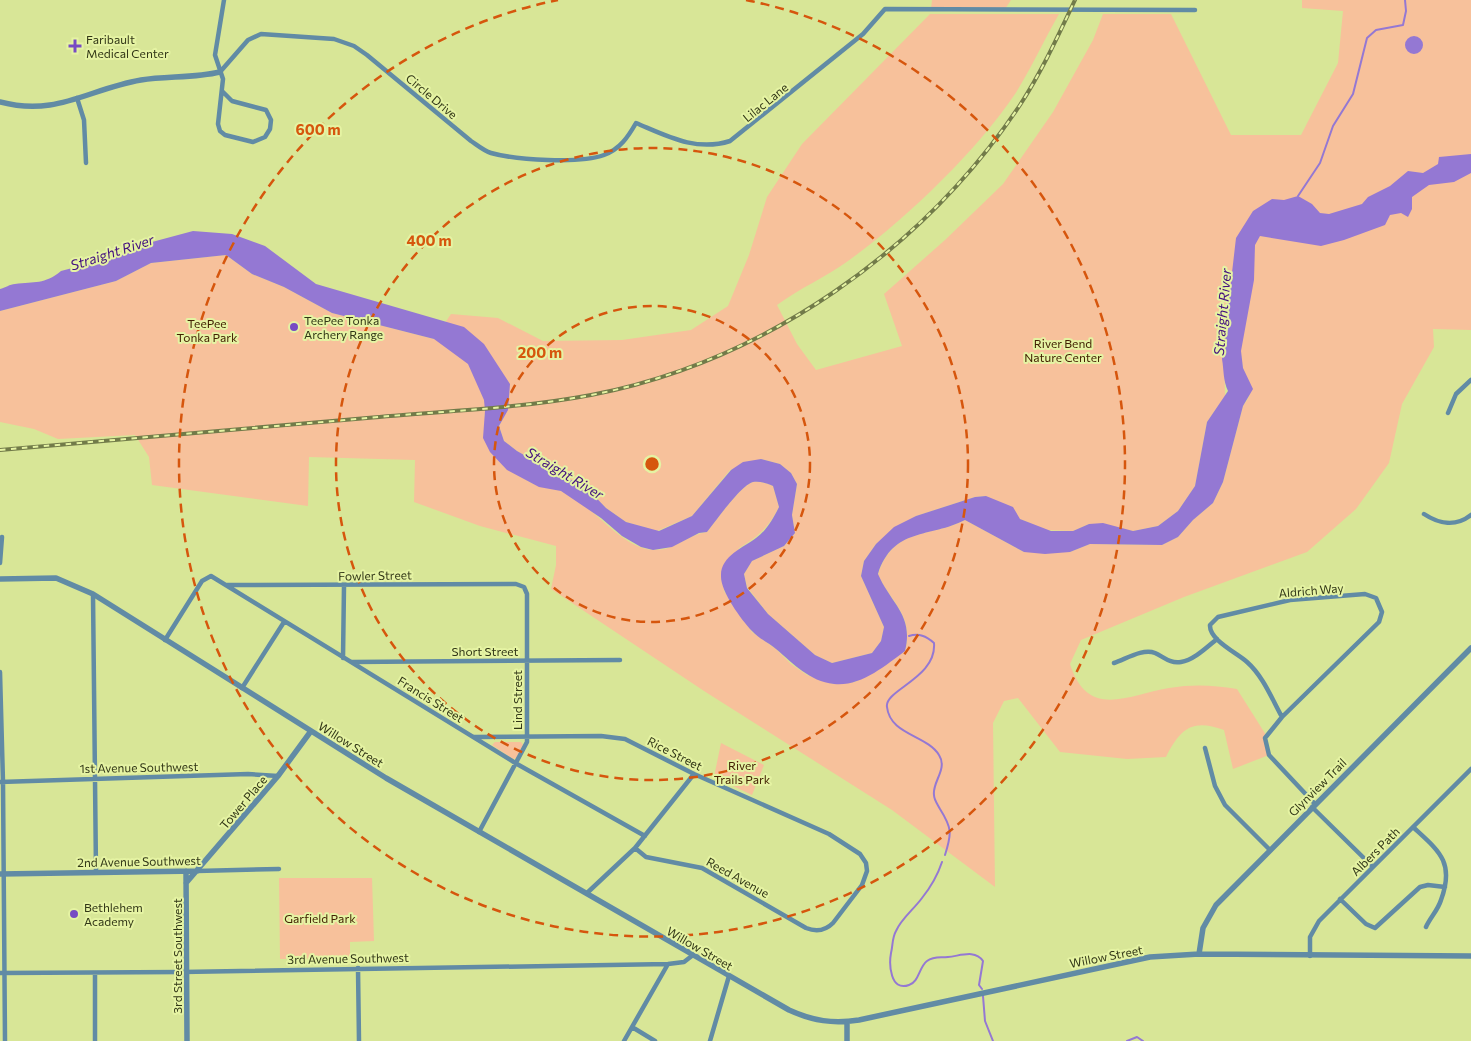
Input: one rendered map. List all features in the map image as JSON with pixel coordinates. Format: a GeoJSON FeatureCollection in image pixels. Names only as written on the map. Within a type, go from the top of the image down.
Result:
{"type":"FeatureCollection","features":[{"type":"Feature","properties":{"kind":"street"},"geometry":{"type":"LineString","coordinates":[[222,91],[232,101],[266,110],[271,120],[270,129],[265,137],[253,142],[225,135],[220,131],[218,124],[222,91],[216,55],[224,0]]}},
{"type":"Feature","properties":{"kind":"street","name":"Lilac Lane"},"geometry":{"type":"LineString","coordinates":[[636,123],[691,145],[720,145],[730,142],[863,34],[885,9],[1195,10]]}},
{"type":"Feature","properties":{"kind":"street","name":"Circle Drive"},"geometry":{"type":"LineString","coordinates":[[220,72],[248,40],[261,34],[345,41],[367,55],[471,141],[490,152],[535,159],[603,156],[617,148],[627,138],[636,123]]}},
{"type":"Feature","properties":{"kind":"street"},"geometry":{"type":"LineString","coordinates":[[0,102],[34,108],[77,98],[138,80],[220,72]]}},
{"type":"Feature","properties":{"kind":"street"},"geometry":{"type":"LineString","coordinates":[[77,98],[84,120],[86,163]]}},
{"type":"Feature","properties":{"kind":"street"},"geometry":{"type":"LineString","coordinates":[[1448,413],[1456,394],[1471,380]]}},
{"type":"Feature","properties":{"kind":"street"},"geometry":{"type":"LineString","coordinates":[[1424,514],[1441,523],[1459,522],[1471,515]]}},
{"type":"Feature","properties":{"kind":"street"},"geometry":{"type":"LineString","coordinates":[[0,564],[2,536]]}},
{"type":"Feature","properties":{"kind":"street","name":"Francis Street"},"geometry":{"type":"LineString","coordinates":[[165,640],[202,581],[208,576],[226,585],[517,764],[645,836]]}},
{"type":"Feature","properties":{"kind":"street","name":"Willow Street"},"geometry":{"type":"LineString","coordinates":[[0,579],[56,578],[93,594],[386,778],[729,976],[802,1016],[826,1022],[847,1022],[1128,961],[1200,954],[1471,956]]}},
{"type":"Feature","properties":{"kind":"street","name":"Fowler Street"},"geometry":{"type":"LineString","coordinates":[[226,585],[516,584],[524,586]]}},
{"type":"Feature","properties":{"kind":"street"},"geometry":{"type":"LineString","coordinates":[[343,658],[344,586]]}},
{"type":"Feature","properties":{"kind":"street","name":"Lind Street"},"geometry":{"type":"LineString","coordinates":[[479,832],[526,747],[528,736],[527,594],[524,586]]}},
{"type":"Feature","properties":{"kind":"street"},"geometry":{"type":"LineString","coordinates":[[93,594],[96,872]]}},
{"type":"Feature","properties":{"kind":"street","name":"Aldrich Way"},"geometry":{"type":"LineString","coordinates":[[1217,639],[1210,628],[1214,619],[1279,601],[1365,594],[1371,595],[1380,602],[1382,612],[1379,622],[1282,717],[1265,738],[1269,755],[1313,805],[1373,867]]}},
{"type":"Feature","properties":{"kind":"street"},"geometry":{"type":"LineString","coordinates":[[242,688],[284,622]]}},
{"type":"Feature","properties":{"kind":"street"},"geometry":{"type":"LineString","coordinates":[[1114,664],[1144,652],[1156,653],[1174,662],[1180,662],[1193,657],[1217,639],[1255,670],[1282,717]]}},
{"type":"Feature","properties":{"kind":"street","name":"Glynview Trail"},"geometry":{"type":"LineString","coordinates":[[1200,954],[1203,928],[1216,905],[1313,805],[1471,650]]}},
{"type":"Feature","properties":{"kind":"street","name":"Short Street"},"geometry":{"type":"LineString","coordinates":[[350,662],[620,660]]}},
{"type":"Feature","properties":{"kind":"street"},"geometry":{"type":"LineString","coordinates":[[0,672],[2,973],[5,1041]]}},
{"type":"Feature","properties":{"kind":"street","name":"Tower Place"},"geometry":{"type":"LineString","coordinates":[[186,883],[278,776],[311,731]]}},
{"type":"Feature","properties":{"kind":"street","name":"Rice Street"},"geometry":{"type":"LineString","coordinates":[[474,738],[613,736],[635,744],[694,774],[824,831],[856,850],[863,858],[867,871],[865,878],[832,923],[823,930],[806,928]]}},
{"type":"Feature","properties":{"kind":"street"},"geometry":{"type":"LineString","coordinates":[[1205,748],[1219,796],[1224,805],[1269,849]]}},
{"type":"Feature","properties":{"kind":"street","name":"Albers Path"},"geometry":{"type":"LineString","coordinates":[[1310,956],[1312,931],[1340,899],[1471,769]]}},
{"type":"Feature","properties":{"kind":"street","name":"1st Avenue Southwest"},"geometry":{"type":"LineString","coordinates":[[2,782],[95,777],[248,774],[278,776]]}},
{"type":"Feature","properties":{"kind":"street"},"geometry":{"type":"LineString","coordinates":[[587,893],[635,848],[694,774]]}},
{"type":"Feature","properties":{"kind":"street"},"geometry":{"type":"LineString","coordinates":[[1413,827],[1444,860],[1448,872],[1440,904],[1426,927]]}},
{"type":"Feature","properties":{"kind":"street","name":"Reed Avenue"},"geometry":{"type":"LineString","coordinates":[[635,848],[646,857],[702,868],[806,928]]}},
{"type":"Feature","properties":{"kind":"street","name":"2nd Avenue Southwest"},"geometry":{"type":"LineString","coordinates":[[2,874],[279,869]]}},
{"type":"Feature","properties":{"kind":"street","name":"3rd Street Southwest"},"geometry":{"type":"LineString","coordinates":[[186,871],[187,1041]]}},
{"type":"Feature","properties":{"kind":"street"},"geometry":{"type":"LineString","coordinates":[[1340,899],[1366,924],[1375,928],[1420,887],[1428,885],[1445,887]]}},
{"type":"Feature","properties":{"kind":"street","name":"3rd Avenue Southwest"},"geometry":{"type":"LineString","coordinates":[[2,973],[668,964],[684,962],[693,955]]}},
{"type":"Feature","properties":{"kind":"street"},"geometry":{"type":"LineString","coordinates":[[624,1041],[668,964]]}},
{"type":"Feature","properties":{"kind":"street"},"geometry":{"type":"LineString","coordinates":[[358,968],[360,1041]]}},
{"type":"Feature","properties":{"kind":"street"},"geometry":{"type":"LineString","coordinates":[[95,973],[96,1041]]}},
{"type":"Feature","properties":{"kind":"street"},"geometry":{"type":"LineString","coordinates":[[710,1041],[729,976]]}},
{"type":"Feature","properties":{"kind":"street"},"geometry":{"type":"LineString","coordinates":[[847,1022],[847,1041]]}},
{"type":"Feature","properties":{"kind":"street"},"geometry":{"type":"LineString","coordinates":[[632,1027],[655,1041]]}},
{"type":"Feature","properties":{"kind":"green space"},"geometry":{"type":"Polygon","coordinates":[[[932,0],[1011,0],[1005,9],[931,9],[932,0]]]}},
{"type":"Feature","properties":{"kind":"green space","name":"River Bend Nature Center"},"geometry":{"type":"Polygon","coordinates":[[[1302,0],[1471,0],[1471,330],[1433,329],[1434,347],[1402,404],[1389,463],[1356,509],[1307,552],[1184,597],[1081,640],[1070,664],[1078,681],[1087,692],[1098,698],[1110,700],[1186,686],[1237,689],[1266,735],[1269,755],[1233,769],[1224,730],[1203,725],[1195,726],[1182,733],[1176,739],[1166,757],[1127,759],[1060,752],[1018,698],[1004,701],[993,723],[995,887],[892,810],[704,691],[551,589],[556,565],[556,546],[480,526],[414,502],[415,460],[309,457],[308,506],[152,485],[149,457],[135,435],[58,439],[34,429],[0,422],[0,311],[116,281],[151,263],[226,255],[252,274],[284,287],[332,313],[434,339],[451,314],[498,318],[543,341],[622,340],[691,330],[728,306],[749,255],[767,197],[802,144],[930,14],[1059,14],[1015,94],[960,162],[893,226],[870,244],[840,267],[777,305],[797,344],[816,370],[902,346],[884,294],[945,240],[1003,184],[1053,112],[1093,40],[1103,14],[1171,14],[1231,135],[1301,135],[1338,63],[1343,11],[1302,8],[1302,0]],[[1224,346],[1225,396],[1207,422],[1195,486],[1178,511],[1158,526],[1133,531],[1089,524],[1073,531],[1046,530],[1020,519],[986,496],[975,497],[916,516],[876,544],[864,561],[861,576],[884,627],[881,641],[872,653],[832,663],[815,655],[768,614],[747,587],[744,574],[752,561],[784,546],[795,533],[792,515],[797,484],[791,473],[780,464],[761,459],[730,470],[692,516],[657,531],[626,522],[606,508],[583,484],[563,477],[517,451],[504,441],[499,426],[507,410],[484,415],[510,459],[525,479],[534,484],[556,489],[572,497],[629,542],[653,550],[674,546],[693,536],[707,532],[736,496],[753,482],[773,486],[779,507],[762,531],[739,548],[724,591],[752,632],[807,675],[834,684],[855,682],[905,651],[907,628],[904,619],[878,575],[885,559],[893,548],[914,536],[952,526],[965,520],[1024,552],[1070,552],[1090,544],[1162,545],[1178,537],[1193,520],[1213,503],[1223,482],[1243,406],[1250,395],[1250,387],[1243,368],[1241,351],[1224,346]]]}},
{"type":"Feature","properties":{"kind":"green space"},"geometry":{"type":"Polygon","coordinates":[[[495,742],[521,742],[523,745],[517,758],[513,759],[492,745],[495,742]]]}},
{"type":"Feature","properties":{"kind":"green space","name":"River Trails Park"},"geometry":{"type":"Polygon","coordinates":[[[721,743],[764,765],[752,795],[714,777],[721,743]]]}},
{"type":"Feature","properties":{"kind":"green space","name":"Garfield Park"},"geometry":{"type":"Polygon","coordinates":[[[279,878],[372,878],[374,941],[350,942],[350,958],[280,959],[279,878]]]}},
{"type":"Feature","properties":{"kind":"shaded area"},"geometry":{"type":"Polygon","coordinates":[[[1410,36],[1418,36],[1423,41],[1421,52],[1410,54],[1405,49],[1405,41],[1410,36]]]}},
{"type":"Feature","properties":{"kind":"shaded area"},"geometry":{"type":"Polygon","coordinates":[[[1471,154],[1471,173],[1454,182],[1429,185],[1412,197],[1412,209],[1408,217],[1401,213],[1390,215],[1385,225],[1321,246],[1260,236],[1255,245],[1254,280],[1241,351],[1243,368],[1253,389],[1243,406],[1223,482],[1213,503],[1193,520],[1178,537],[1162,545],[1090,544],[1070,552],[1045,554],[1024,552],[965,520],[952,526],[914,536],[893,548],[878,574],[904,619],[907,639],[905,651],[863,679],[844,684],[825,682],[809,676],[757,636],[737,612],[724,589],[721,575],[725,562],[763,531],[779,507],[773,486],[758,482],[748,485],[722,512],[707,532],[699,533],[672,547],[653,550],[641,547],[622,536],[601,518],[561,491],[539,487],[507,470],[490,452],[483,438],[484,400],[468,364],[434,339],[332,313],[284,287],[252,274],[226,255],[151,263],[116,281],[0,311],[0,289],[13,284],[49,279],[61,271],[133,252],[152,242],[193,231],[232,234],[265,246],[316,284],[464,327],[484,344],[510,384],[508,410],[499,426],[504,441],[517,451],[563,477],[583,484],[606,508],[626,522],[659,531],[692,516],[731,470],[743,462],[761,459],[780,464],[791,473],[797,484],[792,515],[795,533],[784,546],[752,561],[744,574],[747,588],[768,614],[815,655],[832,663],[872,653],[881,641],[884,627],[861,576],[864,561],[876,544],[894,527],[916,516],[975,497],[986,496],[1013,507],[1020,519],[1051,531],[1073,531],[1089,524],[1103,523],[1133,531],[1158,526],[1178,511],[1195,486],[1207,422],[1228,391],[1224,379],[1222,359],[1236,238],[1253,211],[1272,199],[1284,200],[1298,196],[1312,204],[1320,213],[1329,214],[1362,204],[1368,197],[1390,186],[1408,171],[1423,173],[1438,164],[1439,157],[1471,154]]]}},
{"type":"Feature","properties":{"kind":"waterway"},"geometry":{"type":"LineString","coordinates":[[1298,196],[1320,163],[1333,126],[1353,94],[1367,38],[1376,30],[1403,25],[1406,11],[1405,0]]}},
{"type":"Feature","properties":{"kind":"waterway"},"geometry":{"type":"LineString","coordinates":[[909,636],[919,635],[934,643],[933,655],[928,665],[920,674],[888,701],[887,707],[895,724],[933,748],[941,760],[942,765],[935,785],[934,795],[950,831],[945,855]]}},
{"type":"Feature","properties":{"kind":"waterway"},"geometry":{"type":"LineString","coordinates":[[942,862],[928,890],[898,927],[893,939],[890,958],[892,976],[898,984],[903,986],[909,985],[915,981],[924,964],[930,959],[972,954],[980,957],[983,961],[979,985],[982,989]]}},
{"type":"Feature","properties":{"kind":"waterway"},"geometry":{"type":"LineString","coordinates":[[983,996],[985,1021],[993,1041]]}},
{"type":"Feature","properties":{"kind":"waterway"},"geometry":{"type":"LineString","coordinates":[[1127,1041],[1137,1037],[1143,1041]]}},
{"type":"Feature","properties":{"kind":"railway"},"geometry":{"type":"LineString","coordinates":[[0,450],[535,404],[591,395],[655,379],[717,356],[777,327],[834,292],[887,252],[936,207],[981,158],[1020,105],[1043,66],[1075,0]]}},
{"type":"Feature","properties":{"kind":"place","name":"Faribault Medical Center"},"geometry":{"type":"Point","coordinates":[75,46]}},
{"type":"Feature","properties":{"kind":"place","name":"TeePee Tonka Archery Range"},"geometry":{"type":"Point","coordinates":[294,327]}},
{"type":"Feature","properties":{"kind":"place","name":"Bethlehem Academy"},"geometry":{"type":"Point","coordinates":[74,914]}},
{"type":"Feature","properties":{"kind":"water label","name":"Straight River"},"geometry":{"type":"Point","coordinates":[112,252]}},
{"type":"Feature","properties":{"kind":"water label","name":"Straight River"},"geometry":{"type":"Point","coordinates":[1222,312]}},
{"type":"Feature","properties":{"kind":"water label","name":"Straight River"},"geometry":{"type":"Point","coordinates":[565,473]}},
{"type":"Feature","properties":{"kind":"park label","name":"TeePee Tonka Park"},"geometry":{"type":"Point","coordinates":[207,330]}}]}
